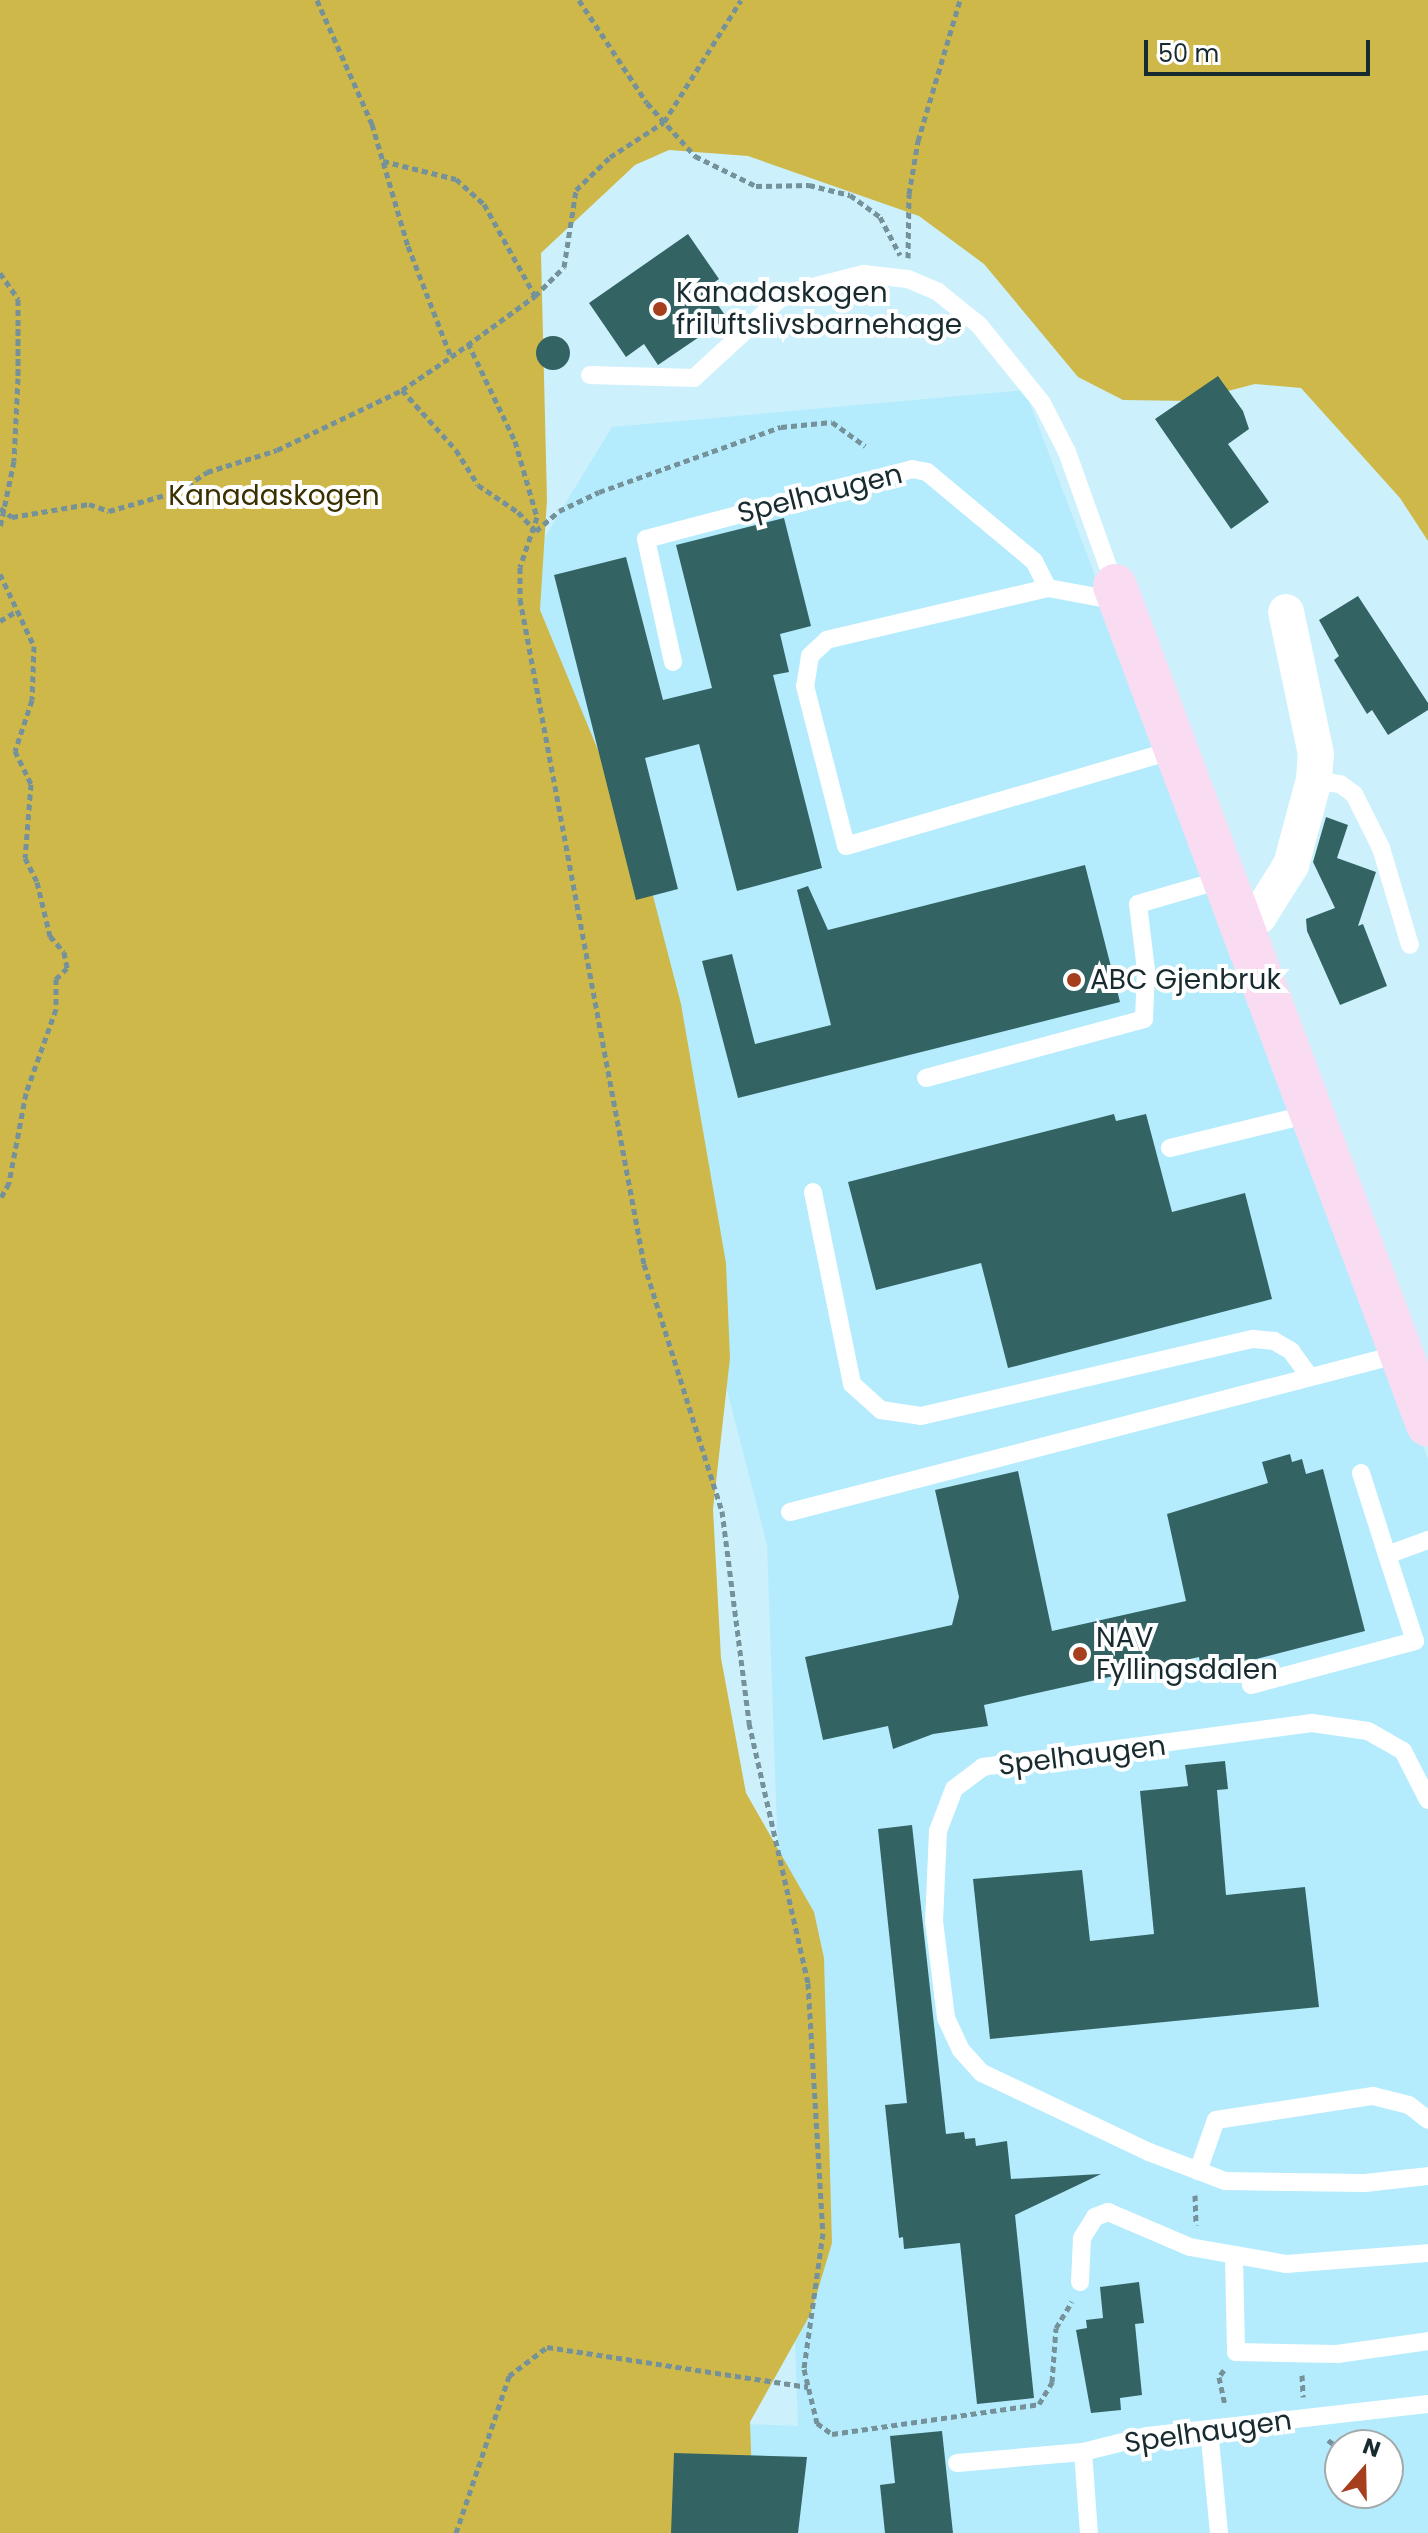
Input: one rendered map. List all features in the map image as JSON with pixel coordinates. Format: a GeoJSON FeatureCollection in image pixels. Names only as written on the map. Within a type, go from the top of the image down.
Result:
{"type":"FeatureCollection","features":[{"type":"Feature","properties":{"kind":"street"},"geometry":{"type":"LineString","coordinates":[[1118,594],[1428,1425]]}},
{"type":"Feature","properties":{"kind":"street"},"geometry":{"type":"LineString","coordinates":[[1243,924],[1259,916],[1291,865],[1314,780],[1316,754],[1286,612]]}},
{"type":"Feature","properties":{"kind":"lane"},"geometry":{"type":"LineString","coordinates":[[590,375],[694,378],[785,294],[863,274],[908,279],[938,292],[979,325],[1042,403],[1067,452],[1118,594],[1048,588],[827,640],[810,656],[805,686],[846,846],[1175,750]]}},
{"type":"Feature","properties":{"kind":"lane","name":"Spelhaugen"},"geometry":{"type":"LineString","coordinates":[[673,662],[646,539],[912,469],[927,472],[1034,561],[1048,588]]}},
{"type":"Feature","properties":{"kind":"lane"},"geometry":{"type":"LineString","coordinates":[[1314,780],[1340,784],[1354,794],[1381,848],[1410,945]]}},
{"type":"Feature","properties":{"kind":"lane"},"geometry":{"type":"LineString","coordinates":[[926,1078],[1144,1019],[1146,970],[1138,904],[1224,879]]}},
{"type":"Feature","properties":{"kind":"lane"},"geometry":{"type":"LineString","coordinates":[[1170,1148],[1310,1114]]}},
{"type":"Feature","properties":{"kind":"lane"},"geometry":{"type":"LineString","coordinates":[[813,1192],[852,1384],[881,1410],[921,1416],[1253,1339],[1274,1341],[1291,1351],[1309,1376]]}},
{"type":"Feature","properties":{"kind":"lane"},"geometry":{"type":"LineString","coordinates":[[790,1512],[1400,1354]]}},
{"type":"Feature","properties":{"kind":"lane"},"geometry":{"type":"LineString","coordinates":[[1251,1685],[1415,1641],[1361,1473]]}},
{"type":"Feature","properties":{"kind":"lane"},"geometry":{"type":"LineString","coordinates":[[1387,1555],[1428,1540]]}},
{"type":"Feature","properties":{"kind":"lane","name":"Spelhaugen"},"geometry":{"type":"LineString","coordinates":[[1428,1800],[1403,1751],[1368,1731],[1292,1725],[1127,1751],[1021,1759],[965,1776],[954,1789],[938,1831],[934,1921],[946,2018],[961,2050],[982,2073],[1225,2181],[1283,2184],[1428,2176]]}},
{"type":"Feature","properties":{"kind":"lane"},"geometry":{"type":"LineString","coordinates":[[1198,2171],[1216,2120],[1373,2096],[1409,2105],[1428,2120]]}},
{"type":"Feature","properties":{"kind":"lane"},"geometry":{"type":"LineString","coordinates":[[1080,2282],[1082,2238],[1095,2217],[1108,2212],[1198,2249],[1286,2264],[1428,2253]]}},
{"type":"Feature","properties":{"kind":"lane"},"geometry":{"type":"LineString","coordinates":[[1234,2256],[1236,2352],[1300,2354],[1428,2341]]}},
{"type":"Feature","properties":{"kind":"lane","name":"Spelhaugen"},"geometry":{"type":"LineString","coordinates":[[957,2463],[1083,2452],[1147,2436],[1428,2404]]}},
{"type":"Feature","properties":{"kind":"lane"},"geometry":{"type":"LineString","coordinates":[[1209,2429],[1219,2533]]}},
{"type":"Feature","properties":{"kind":"lane"},"geometry":{"type":"LineString","coordinates":[[1083,2452],[1089,2533]]}},
{"type":"Feature","properties":{"kind":"path"},"geometry":{"type":"LineString","coordinates":[[317,0],[383,161],[408,246],[451,357]]}},
{"type":"Feature","properties":{"kind":"path"},"geometry":{"type":"LineString","coordinates":[[579,0],[664,122],[695,156],[756,186],[809,185],[862,201],[880,217],[908,279]]}},
{"type":"Feature","properties":{"kind":"path"},"geometry":{"type":"LineString","coordinates":[[2,509],[12,517],[55,507],[89,504],[109,511],[135,505],[156,494],[179,491],[207,472],[277,450],[402,390],[451,357],[535,296],[564,267],[576,190],[610,157],[664,122],[741,0]]}},
{"type":"Feature","properties":{"kind":"path"},"geometry":{"type":"LineString","coordinates":[[908,279],[909,194],[918,141],[960,0]]}},
{"type":"Feature","properties":{"kind":"path"},"geometry":{"type":"LineString","coordinates":[[383,161],[456,179],[484,204],[535,296]]}},
{"type":"Feature","properties":{"kind":"path"},"geometry":{"type":"LineString","coordinates":[[0,273],[18,299],[14,461],[0,528]]}},
{"type":"Feature","properties":{"kind":"path"},"geometry":{"type":"LineString","coordinates":[[468,343],[515,441],[537,517],[536,531],[520,567],[520,599],[638,1233],[722,1511],[749,1723],[808,1983],[823,2233],[807,2332],[808,2387],[817,2423],[832,2434],[1030,2408],[1048,2395],[1056,2328],[1080,2282]]}},
{"type":"Feature","properties":{"kind":"path"},"geometry":{"type":"LineString","coordinates":[[402,390],[456,450],[478,485],[518,512],[536,531]]}},
{"type":"Feature","properties":{"kind":"path"},"geometry":{"type":"LineString","coordinates":[[536,531],[559,511],[599,492],[781,427],[832,422],[865,446]]}},
{"type":"Feature","properties":{"kind":"path"},"geometry":{"type":"LineString","coordinates":[[0,574],[15,612],[34,646],[36,675],[15,751],[31,784],[25,858],[37,882],[50,936],[64,952],[67,968],[56,979],[56,1009],[26,1093],[9,1183],[0,1199]]}},
{"type":"Feature","properties":{"kind":"path"},"geometry":{"type":"LineString","coordinates":[[0,621],[15,612]]}},
{"type":"Feature","properties":{"kind":"path"},"geometry":{"type":"LineString","coordinates":[[1198,2171],[1198,2249]]}},
{"type":"Feature","properties":{"kind":"path"},"geometry":{"type":"LineString","coordinates":[[456,2533],[509,2376],[547,2347],[808,2387]]}},
{"type":"Feature","properties":{"kind":"path"},"geometry":{"type":"LineString","coordinates":[[1230,2427],[1219,2377],[1236,2352]]}},
{"type":"Feature","properties":{"kind":"path"},"geometry":{"type":"LineString","coordinates":[[1300,2354],[1305,2418]]}},
{"type":"Feature","properties":{"kind":"shaded area"},"geometry":{"type":"Polygon","coordinates":[[[1025,390],[1428,1459],[1428,2533],[580,2533],[624,2419],[798,2426],[767,1545],[518,581],[612,427],[1025,390]]]}},
{"type":"Feature","properties":{"kind":"green space","name":"Kanadaskogen"},"geometry":{"type":"Polygon","coordinates":[[[0,0],[1428,0],[1428,541],[1400,498],[1301,388],[1255,384],[1189,401],[1123,400],[1078,377],[984,264],[919,216],[748,156],[669,150],[635,165],[541,253],[547,500],[540,610],[644,861],[681,1004],[726,1263],[730,1358],[713,1509],[721,1658],[746,1793],[814,1912],[824,1958],[832,2243],[811,2313],[750,2422],[754,2533],[0,2533],[0,0]]]}},
{"type":"Feature","properties":{"kind":"building"},"geometry":{"type":"Polygon","coordinates":[[[688,234],[719,279],[706,288],[727,318],[658,365],[644,344],[626,357],[589,303],[688,234]]]}},
{"type":"Feature","properties":{"kind":"building"},"geometry":{"type":"Polygon","coordinates":[[[553,336],[565,341],[570,353],[565,365],[553,370],[541,365],[536,353],[541,341],[553,336]]]}},
{"type":"Feature","properties":{"kind":"building"},"geometry":{"type":"Polygon","coordinates":[[[1218,376],[1243,411],[1249,429],[1228,444],[1269,502],[1231,529],[1155,419],[1218,376]]]}},
{"type":"Feature","properties":{"kind":"building"},"geometry":{"type":"Polygon","coordinates":[[[784,518],[811,626],[780,634],[789,672],[773,675],[822,868],[737,891],[699,744],[645,758],[678,889],[636,900],[554,575],[626,557],[663,700],[712,688],[676,545],[784,518]]]}},
{"type":"Feature","properties":{"kind":"building"},"geometry":{"type":"Polygon","coordinates":[[[1358,596],[1428,703],[1428,710],[1388,735],[1372,710],[1367,714],[1334,660],[1339,656],[1319,620],[1358,596]]]}},
{"type":"Feature","properties":{"kind":"building"},"geometry":{"type":"Polygon","coordinates":[[[1326,817],[1348,825],[1337,858],[1376,872],[1358,926],[1363,924],[1387,986],[1340,1005],[1307,931],[1306,919],[1335,908],[1313,862],[1326,817]]]}},
{"type":"Feature","properties":{"kind":"building"},"geometry":{"type":"Polygon","coordinates":[[[1085,865],[1120,1002],[738,1098],[702,961],[732,954],[755,1044],[831,1025],[797,890],[808,886],[828,930],[1085,865]]]}},
{"type":"Feature","properties":{"kind":"building"},"geometry":{"type":"Polygon","coordinates":[[[1114,1114],[1116,1121],[1146,1114],[1172,1212],[1245,1193],[1272,1299],[1008,1368],[981,1263],[876,1290],[848,1182],[1114,1114]]]}},
{"type":"Feature","properties":{"kind":"building"},"geometry":{"type":"Polygon","coordinates":[[[1290,1454],[1292,1462],[1302,1459],[1306,1474],[1323,1469],[1365,1631],[1202,1673],[1199,1657],[984,1705],[988,1726],[933,1734],[893,1749],[888,1726],[823,1740],[805,1657],[952,1625],[959,1597],[935,1490],[1018,1471],[1052,1631],[1186,1601],[1167,1514],[1268,1483],[1262,1462],[1290,1454]]]}},
{"type":"Feature","properties":{"kind":"building"},"geometry":{"type":"Polygon","coordinates":[[[1225,1761],[1228,1789],[1217,1790],[1226,1895],[1305,1887],[1319,2007],[990,2039],[973,1879],[1082,1870],[1090,1941],[1154,1934],[1140,1791],[1188,1786],[1185,1765],[1225,1761]]]}},
{"type":"Feature","properties":{"kind":"building"},"geometry":{"type":"Polygon","coordinates":[[[912,1825],[946,2134],[964,2132],[965,2139],[975,2138],[976,2146],[1007,2141],[1011,2179],[1101,2174],[1015,2215],[1034,2398],[977,2404],[960,2243],[904,2249],[903,2237],[899,2238],[885,2105],[907,2103],[878,1829],[912,1825]]]}},
{"type":"Feature","properties":{"kind":"building"},"geometry":{"type":"Polygon","coordinates":[[[1139,2282],[1144,2323],[1135,2324],[1142,2395],[1120,2398],[1121,2410],[1091,2413],[1076,2330],[1087,2328],[1086,2320],[1103,2318],[1100,2287],[1139,2282]]]}},
{"type":"Feature","properties":{"kind":"building"},"geometry":{"type":"Polygon","coordinates":[[[942,2431],[953,2533],[885,2533],[880,2485],[895,2483],[890,2436],[942,2431]]]}},
{"type":"Feature","properties":{"kind":"building"},"geometry":{"type":"Polygon","coordinates":[[[674,2453],[807,2457],[798,2533],[671,2533],[674,2453]]]}},
{"type":"Feature","properties":{"kind":"place","name":"Kanadaskogen friluftslivsbarnehage"},"geometry":{"type":"Point","coordinates":[660,309]}},
{"type":"Feature","properties":{"kind":"place","name":"ABC Gjenbruk"},"geometry":{"type":"Point","coordinates":[1074,980]}},
{"type":"Feature","properties":{"kind":"place","name":"NAV Fyllingsdalen"},"geometry":{"type":"Point","coordinates":[1080,1654]}}]}
